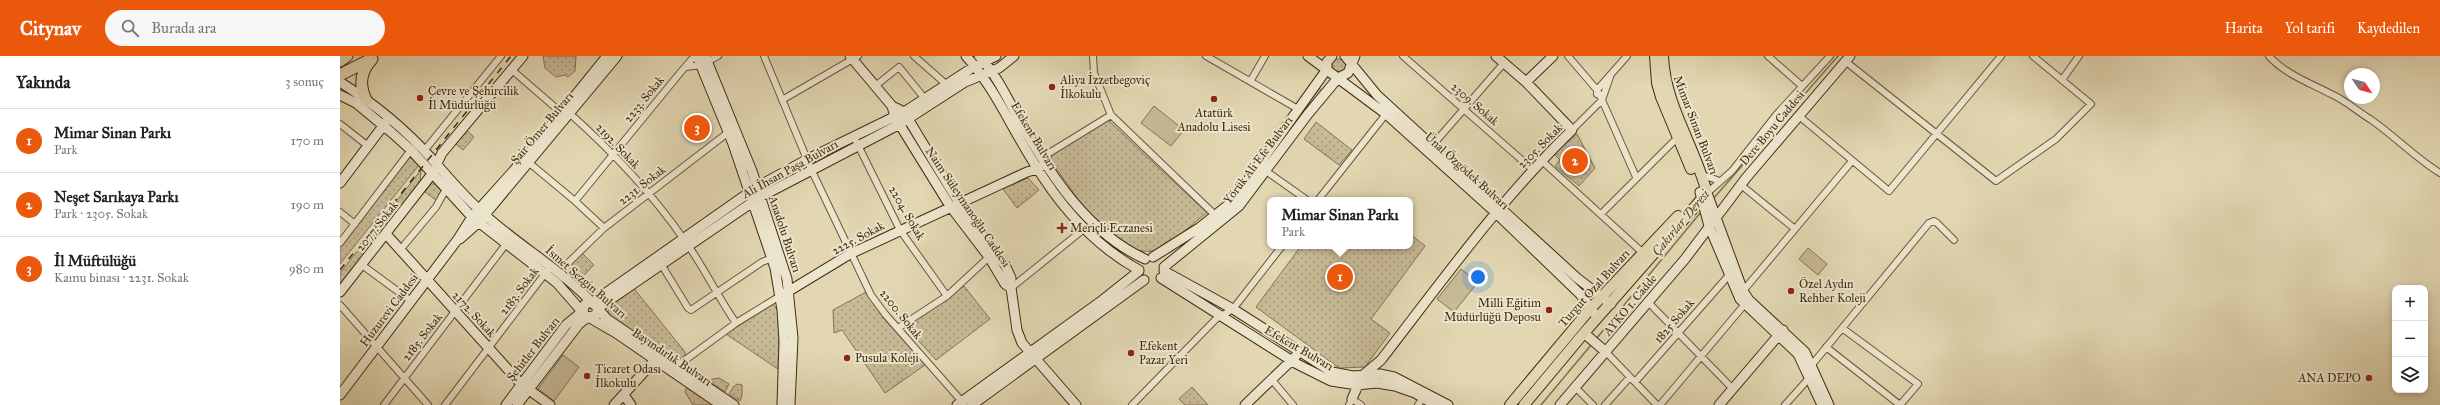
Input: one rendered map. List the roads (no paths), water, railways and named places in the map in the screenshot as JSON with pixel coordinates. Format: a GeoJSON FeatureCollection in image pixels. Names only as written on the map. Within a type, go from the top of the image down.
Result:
{"type":"FeatureCollection","features":[{"type":"Feature","properties":{"kind":"highway"},"geometry":{"type":"LineString","coordinates":[[340,61],[347,56]]}},
{"type":"Feature","properties":{"kind":"highway"},"geometry":{"type":"LineString","coordinates":[[340,75],[374,57]]}},
{"type":"Feature","properties":{"kind":"highway"},"geometry":{"type":"LineString","coordinates":[[366,100],[362,92],[361,76],[374,57]]}},
{"type":"Feature","properties":{"kind":"main road","name":"2077. Sokak"},"geometry":{"type":"LineString","coordinates":[[340,292],[432,174],[436,164],[523,56]]}},
{"type":"Feature","properties":{"kind":"main road","name":"Şair Ömer Bulvarı"},"geometry":{"type":"LineString","coordinates":[[566,113],[608,56]]}},
{"type":"Feature","properties":{"kind":"main road","name":"Şair Ömer Bulvarı"},"geometry":{"type":"LineString","coordinates":[[482,212],[566,113],[617,56]]}},
{"type":"Feature","properties":{"kind":"main road","name":"Efekent Bulvarı"},"geometry":{"type":"LineString","coordinates":[[966,56],[992,88],[1039,163],[1084,229],[1097,242],[1139,271]]}},
{"type":"Feature","properties":{"kind":"main road","name":"Ali İhsan Paşa Bulvarı"},"geometry":{"type":"LineString","coordinates":[[595,305],[686,241],[757,187],[808,159],[854,137],[902,118],[925,98],[975,66],[982,59],[996,56]]}},
{"type":"Feature","properties":{"kind":"main road","name":"Ali İhsan Paşa Bulvarı"},"geometry":{"type":"LineString","coordinates":[[595,305],[596,315],[586,314],[585,304],[595,305],[661,264],[686,241],[811,169],[858,146],[902,118],[965,82],[992,71],[1014,56]]}},
{"type":"Feature","properties":{"kind":"main road","name":"Ünal Özgödek Bulvarı"},"geometry":{"type":"LineString","coordinates":[[1308,56],[1327,69],[1331,75],[1338,78],[1429,148],[1577,278],[1611,304]]}},
{"type":"Feature","properties":{"kind":"main road","name":"Yörük Ali Efe Bulvarı"},"geometry":{"type":"LineString","coordinates":[[1148,258],[1199,228],[1233,202],[1327,69],[1328,62],[1332,56]]}},
{"type":"Feature","properties":{"kind":"main road"},"geometry":{"type":"LineString","coordinates":[[1496,56],[1526,82],[1572,130]]}},
{"type":"Feature","properties":{"kind":"main road"},"geometry":{"type":"LineString","coordinates":[[1526,82],[1553,56]]}},
{"type":"Feature","properties":{"kind":"main road","name":"Mimar Sinan Bulvarı"},"geometry":{"type":"LineString","coordinates":[[1655,56],[1659,90],[1701,175],[1704,195]]}},
{"type":"Feature","properties":{"kind":"main road","name":"Mimar Sinan Bulvarı"},"geometry":{"type":"LineString","coordinates":[[1663,56],[1664,75],[1668,94],[1680,134],[1704,195],[1719,251],[1740,299],[1805,352],[1822,405]]}},
{"type":"Feature","properties":{"kind":"main road"},"geometry":{"type":"LineString","coordinates":[[854,57],[874,87]]}},
{"type":"Feature","properties":{"kind":"main road","name":"Anadolu Bulvarı"},"geometry":{"type":"LineString","coordinates":[[706,58],[732,130],[757,187],[757,200],[775,257],[789,291],[793,338],[784,404]]}},
{"type":"Feature","properties":{"kind":"main road","name":"Ünal Özgödek Bulvarı"},"geometry":{"type":"LineString","coordinates":[[1350,58],[1378,95],[1429,148]]}},
{"type":"Feature","properties":{"kind":"main road","name":"Yörük Ali Efe Bulvarı"},"geometry":{"type":"LineString","coordinates":[[1163,272],[1232,213],[1266,171],[1308,114],[1338,78],[1348,73],[1350,58]]}},
{"type":"Feature","properties":{"kind":"main road","name":"Dere Boyu Caddesi"},"geometry":{"type":"LineString","coordinates":[[1711,218],[1741,185],[1847,58]]}},
{"type":"Feature","properties":{"kind":"main road","name":"Efekent Bulvarı"},"geometry":{"type":"LineString","coordinates":[[982,59],[992,71],[1039,163],[1102,234],[1125,250],[1148,258]]}},
{"type":"Feature","properties":{"kind":"main road","name":"İsmet Sezgin Bulvarı"},"geometry":{"type":"LineString","coordinates":[[340,82],[366,100],[446,190],[475,220],[546,273],[568,293],[586,314]]}},
{"type":"Feature","properties":{"kind":"main road","name":"Naim Süleymanoğlu Caddesi"},"geometry":{"type":"LineString","coordinates":[[874,87],[902,118],[1005,284],[1011,288]]}},
{"type":"Feature","properties":{"kind":"main road","name":"İsmet Sezgin Bulvarı"},"geometry":{"type":"LineString","coordinates":[[340,95],[386,122],[424,151],[482,212],[552,265],[610,321],[676,366],[727,404]]}},
{"type":"Feature","properties":{"kind":"main road"},"geometry":{"type":"LineString","coordinates":[[340,183],[386,122]]}},
{"type":"Feature","properties":{"kind":"main road","name":"Anadolu Bulvarı"},"geometry":{"type":"LineString","coordinates":[[732,130],[749,192],[757,200]]}},
{"type":"Feature","properties":{"kind":"main road","name":"2305. Sokak"},"geometry":{"type":"LineString","coordinates":[[1381,360],[1498,210],[1532,169],[1572,130]]}},
{"type":"Feature","properties":{"kind":"main road","name":"2225. Sokak"},"geometry":{"type":"LineString","coordinates":[[780,296],[850,254],[954,204],[1026,172],[1039,163]]}},
{"type":"Feature","properties":{"kind":"main road","name":"Turgut Ozal Bulvarı"},"geometry":{"type":"LineString","coordinates":[[1510,405],[1591,308],[1643,253],[1704,195]]}},
{"type":"Feature","properties":{"kind":"main road","name":"Turgut Ozal Bulvarı"},"geometry":{"type":"LineString","coordinates":[[1524,405],[1590,339],[1598,317],[1611,304],[1704,195]]}},
{"type":"Feature","properties":{"kind":"main road","name":"Naim Süleymanoğlu Caddesi"},"geometry":{"type":"LineString","coordinates":[[954,204],[1005,265],[1011,278],[1017,330],[1022,343],[1076,405]]}},
{"type":"Feature","properties":{"kind":"main road","name":"Ünal Özgödek Bulvarı"},"geometry":{"type":"LineString","coordinates":[[1498,210],[1580,294],[1598,317]]}},
{"type":"Feature","properties":{"kind":"main road","name":"Huzurevi Caddesi"},"geometry":{"type":"LineString","coordinates":[[340,395],[458,239],[482,212]]}},
{"type":"Feature","properties":{"kind":"main road","name":"Mimar Sinan Bulvarı"},"geometry":{"type":"LineString","coordinates":[[1711,218],[1743,291],[1749,300],[1781,332]]}},
{"type":"Feature","properties":{"kind":"main road","name":"AYKO 1. Cadde"},"geometry":{"type":"LineString","coordinates":[[1560,405],[1700,240],[1711,218]]}},
{"type":"Feature","properties":{"kind":"main road","name":"2172. Sokak"},"geometry":{"type":"LineString","coordinates":[[386,234],[521,384],[528,391],[550,405]]}},
{"type":"Feature","properties":{"kind":"main road"},"geometry":{"type":"LineString","coordinates":[[1700,240],[1711,243],[1719,251]]}},
{"type":"Feature","properties":{"kind":"main road","name":"Anadolu Bulvarı"},"geometry":{"type":"LineString","coordinates":[[775,257],[784,341],[784,404]]}},
{"type":"Feature","properties":{"kind":"main road"},"geometry":{"type":"LineString","coordinates":[[961,404],[1033,357],[1144,280],[1154,282],[1163,272],[1160,260],[1148,258],[1139,271],[1033,357],[972,405]]}},
{"type":"Feature","properties":{"kind":"main road"},"geometry":{"type":"LineString","coordinates":[[1139,271],[1144,280]]}},
{"type":"Feature","properties":{"kind":"main road","name":"Efekent Bulvarı"},"geometry":{"type":"LineString","coordinates":[[1163,272],[1233,309],[1332,372],[1362,376],[1374,374],[1394,377],[1435,405]]}},
{"type":"Feature","properties":{"kind":"main road","name":"Efekent Bulvarı"},"geometry":{"type":"LineString","coordinates":[[1163,272],[1222,316],[1292,360],[1331,381],[1357,385],[1377,383],[1394,386],[1423,398]]}},
{"type":"Feature","properties":{"kind":"main road","name":"Bayındırlık Bulvarı"},"geometry":{"type":"LineString","coordinates":[[586,314],[616,333],[654,361],[727,404]]}},
{"type":"Feature","properties":{"kind":"main road","name":"Şehitler Bulvarı"},"geometry":{"type":"LineString","coordinates":[[506,405],[566,325],[586,314]]}},
{"type":"Feature","properties":{"kind":"main road","name":"Şehitler Bulvarı"},"geometry":{"type":"LineString","coordinates":[[517,405],[586,314]]}},
{"type":"Feature","properties":{"kind":"main road"},"geometry":{"type":"LineString","coordinates":[[1719,405],[1781,332]]}},
{"type":"Feature","properties":{"kind":"main road"},"geometry":{"type":"LineString","coordinates":[[1590,339],[1606,352]]}},
{"type":"Feature","properties":{"kind":"main road"},"geometry":{"type":"LineString","coordinates":[[1245,405],[1300,352]]}},
{"type":"Feature","properties":{"kind":"main road"},"geometry":{"type":"LineString","coordinates":[[1351,402],[1368,384],[1381,360]]}},
{"type":"Feature","properties":{"kind":"main road"},"geometry":{"type":"LineString","coordinates":[[1351,402],[1362,376],[1381,360]]}},
{"type":"Feature","properties":{"kind":"main road"},"geometry":{"type":"LineString","coordinates":[[614,405],[654,361]]}},
{"type":"Feature","properties":{"kind":"main road","name":"Mimar Sinan Bulvarı"},"geometry":{"type":"LineString","coordinates":[[1810,371],[1829,405]]}},
{"type":"Feature","properties":{"kind":"main road"},"geometry":{"type":"LineString","coordinates":[[624,395],[631,405]]}},
{"type":"Feature","properties":{"kind":"main road"},"geometry":{"type":"LineString","coordinates":[[1423,398],[1448,405]]}},
{"type":"Feature","properties":{"kind":"street"},"geometry":{"type":"LineString","coordinates":[[424,151],[501,56]]}},
{"type":"Feature","properties":{"kind":"street","name":"2200. Sokak"},"geometry":{"type":"LineString","coordinates":[[764,56],[811,169],[850,254],[871,295],[961,404]]}},
{"type":"Feature","properties":{"kind":"street"},"geometry":{"type":"LineString","coordinates":[[914,56],[947,85]]}},
{"type":"Feature","properties":{"kind":"street"},"geometry":{"type":"LineString","coordinates":[[1093,56],[1094,73],[1112,115],[1215,215]]}},
{"type":"Feature","properties":{"kind":"street"},"geometry":{"type":"LineString","coordinates":[[1206,56],[1251,80],[1298,109]]}},
{"type":"Feature","properties":{"kind":"street"},"geometry":{"type":"LineString","coordinates":[[1251,80],[1265,56]]}},
{"type":"Feature","properties":{"kind":"street","name":"2309. Sokak"},"geometry":{"type":"LineString","coordinates":[[1403,56],[1532,169]]}},
{"type":"Feature","properties":{"kind":"street"},"geometry":{"type":"LineString","coordinates":[[1568,56],[1597,90],[1600,102],[1636,177]]}},
{"type":"Feature","properties":{"kind":"street","name":"2305. Sokak"},"geometry":{"type":"LineString","coordinates":[[1597,90],[1610,77],[1626,56]]}},
{"type":"Feature","properties":{"kind":"street"},"geometry":{"type":"LineString","coordinates":[[1768,56],[1802,86]]}},
{"type":"Feature","properties":{"kind":"street"},"geometry":{"type":"LineString","coordinates":[[1704,195],[1830,56]]}},
{"type":"Feature","properties":{"kind":"street"},"geometry":{"type":"LineString","coordinates":[[1799,116],[1889,191],[2001,56]]}},
{"type":"Feature","properties":{"kind":"street"},"geometry":{"type":"LineString","coordinates":[[1847,58],[1936,134],[1996,181],[2056,138],[2091,104],[2033,56]]}},
{"type":"Feature","properties":{"kind":"street"},"geometry":{"type":"LineString","coordinates":[[2062,80],[2079,56]]}},
{"type":"Feature","properties":{"kind":"street"},"geometry":{"type":"LineString","coordinates":[[2269,56],[2275,63],[2317,88],[2332,94],[2370,119],[2422,162],[2440,173]]}},
{"type":"Feature","properties":{"kind":"street"},"geometry":{"type":"LineString","coordinates":[[782,100],[854,57]]}},
{"type":"Feature","properties":{"kind":"street","name":"2233. Sokak"},"geometry":{"type":"LineString","coordinates":[[576,201],[692,59],[706,58]]}},
{"type":"Feature","properties":{"kind":"street"},"geometry":{"type":"LineString","coordinates":[[1429,148],[1504,63]]}},
{"type":"Feature","properties":{"kind":"street"},"geometry":{"type":"LineString","coordinates":[[874,87],[899,67],[925,98]]}},
{"type":"Feature","properties":{"kind":"street","name":"2192. Sokak"},"geometry":{"type":"LineString","coordinates":[[512,70],[614,154],[686,241],[717,292],[720,301],[736,323]]}},
{"type":"Feature","properties":{"kind":"street","name":"2305. Sokak"},"geometry":{"type":"LineString","coordinates":[[1572,130],[1600,102],[1610,77]]}},
{"type":"Feature","properties":{"kind":"street"},"geometry":{"type":"LineString","coordinates":[[1320,197],[1386,114]]}},
{"type":"Feature","properties":{"kind":"street"},"geometry":{"type":"LineString","coordinates":[[1039,163],[1112,115]]}},
{"type":"Feature","properties":{"kind":"street"},"geometry":{"type":"LineString","coordinates":[[341,127],[368,146]]}},
{"type":"Feature","properties":{"kind":"street","name":"2231. Sokak"},"geometry":{"type":"LineString","coordinates":[[567,264],[604,228],[732,130]]}},
{"type":"Feature","properties":{"kind":"street"},"geometry":{"type":"LineString","coordinates":[[1601,214],[1680,134]]}},
{"type":"Feature","properties":{"kind":"street","name":"2204. Sokak"},"geometry":{"type":"LineString","coordinates":[[854,137],[900,230],[947,296]]}},
{"type":"Feature","properties":{"kind":"street"},"geometry":{"type":"LineString","coordinates":[[1704,195],[1732,171],[1753,142]]}},
{"type":"Feature","properties":{"kind":"street"},"geometry":{"type":"LineString","coordinates":[[340,243],[411,150]]}},
{"type":"Feature","properties":{"kind":"street"},"geometry":{"type":"LineString","coordinates":[[1541,160],[1643,253]]}},
{"type":"Feature","properties":{"kind":"street"},"geometry":{"type":"LineString","coordinates":[[526,161],[576,201],[604,228]]}},
{"type":"Feature","properties":{"kind":"street"},"geometry":{"type":"LineString","coordinates":[[1743,291],[1852,161]]}},
{"type":"Feature","properties":{"kind":"street"},"geometry":{"type":"LineString","coordinates":[[1266,171],[1303,197]]}},
{"type":"Feature","properties":{"kind":"street"},"geometry":{"type":"LineString","coordinates":[[1701,175],[1711,180],[1717,180]]}},
{"type":"Feature","properties":{"kind":"street"},"geometry":{"type":"LineString","coordinates":[[1741,185],[1795,229]]}},
{"type":"Feature","properties":{"kind":"street"},"geometry":{"type":"LineString","coordinates":[[400,250],[436,207],[446,190]]}},
{"type":"Feature","properties":{"kind":"street"},"geometry":{"type":"LineString","coordinates":[[340,212],[355,224]]}},
{"type":"Feature","properties":{"kind":"street"},"geometry":{"type":"LineString","coordinates":[[1785,405],[1826,347],[1929,223],[1937,223],[1954,240]]}},
{"type":"Feature","properties":{"kind":"street"},"geometry":{"type":"LineString","coordinates":[[1011,288],[1084,229]]}},
{"type":"Feature","properties":{"kind":"street","name":"2185. Sokak"},"geometry":{"type":"LineString","coordinates":[[384,405],[456,312],[506,244]]}},
{"type":"Feature","properties":{"kind":"street"},"geometry":{"type":"LineString","coordinates":[[1132,405],[1216,319],[1233,309],[1280,249]]}},
{"type":"Feature","properties":{"kind":"street"},"geometry":{"type":"LineString","coordinates":[[661,264],[689,310],[694,309],[717,292],[775,257]]}},
{"type":"Feature","properties":{"kind":"street"},"geometry":{"type":"LineString","coordinates":[[898,328],[947,296],[989,257]]}},
{"type":"Feature","properties":{"kind":"street"},"geometry":{"type":"LineString","coordinates":[[362,265],[411,301]]}},
{"type":"Feature","properties":{"kind":"street","name":"2183. Sokak"},"geometry":{"type":"LineString","coordinates":[[445,405],[552,265]]}},
{"type":"Feature","properties":{"kind":"street","name":"1825 Sokak"},"geometry":{"type":"LineString","coordinates":[[1635,382],[1730,274]]}},
{"type":"Feature","properties":{"kind":"street"},"geometry":{"type":"LineString","coordinates":[[676,366],[736,323],[780,296]]}},
{"type":"Feature","properties":{"kind":"street"},"geometry":{"type":"LineString","coordinates":[[1648,302],[1733,389]]}},
{"type":"Feature","properties":{"kind":"street"},"geometry":{"type":"LineString","coordinates":[[1660,405],[1745,304]]}},
{"type":"Feature","properties":{"kind":"street"},"geometry":{"type":"LineString","coordinates":[[340,305],[428,405]]}},
{"type":"Feature","properties":{"kind":"street"},"geometry":{"type":"LineString","coordinates":[[1826,347],[1900,405],[1918,384],[1842,328]]}},
{"type":"Feature","properties":{"kind":"street"},"geometry":{"type":"LineString","coordinates":[[1606,352],[1657,405]]}},
{"type":"Feature","properties":{"kind":"street"},"geometry":{"type":"LineString","coordinates":[[1605,405],[1630,377]]}},
{"type":"Feature","properties":{"kind":"street"},"geometry":{"type":"LineString","coordinates":[[1272,380],[1293,405]]}},
{"type":"Feature","properties":{"kind":"street"},"geometry":{"type":"LineString","coordinates":[[1575,387],[1593,405]]}},
{"type":"Feature","properties":{"kind":"street"},"geometry":{"type":"LineString","coordinates":[[1646,405],[1652,399]]}},
{"type":"Feature","properties":{"kind":"street"},"geometry":{"type":"LineString","coordinates":[[1351,402],[1361,405]]}},
{"type":"Feature","properties":{"kind":"waterway","name":"Çakırlar Deresi"},"geometry":{"type":"LineString","coordinates":[[1713,199],[1838,56]]}},
{"type":"Feature","properties":{"kind":"waterway","name":"Çakırlar Deresi"},"geometry":{"type":"LineString","coordinates":[[1596,339],[1701,212]]}},
{"type":"Feature","properties":{"kind":"waterway","name":"Çakırlar Deresi"},"geometry":{"type":"LineString","coordinates":[[1541,405],[1591,345]]}},
{"type":"Feature","properties":{"kind":"railway"},"geometry":{"type":"LineString","coordinates":[[340,270],[511,56]]}},
{"type":"Feature","properties":{"kind":"place","name":"Aliya İzzetbegoviç İlkokulu"},"geometry":{"type":"Point","coordinates":[1052,87]}},
{"type":"Feature","properties":{"kind":"place","name":"Çevre ve Şehircilik İl Müdürlüğü"},"geometry":{"type":"Point","coordinates":[420,98]}},
{"type":"Feature","properties":{"kind":"place","name":"Atatürk Anadolu Lisesi"},"geometry":{"type":"Point","coordinates":[1214,99]}},
{"type":"Feature","properties":{"kind":"place","name":"İl Müftülüğü"},"geometry":{"type":"Point","coordinates":[697,128]}},
{"type":"Feature","properties":{"kind":"place","name":"Neşet Sarıkaya Parkı"},"geometry":{"type":"Point","coordinates":[1575,161]}},
{"type":"Feature","properties":{"kind":"place","name":"Meriçli Eczanesi"},"geometry":{"type":"Point","coordinates":[1062,228]}},
{"type":"Feature","properties":{"kind":"place","name":"Mimar Sinan Parkı"},"geometry":{"type":"Point","coordinates":[1340,277]}},
{"type":"Feature","properties":{"kind":"place","name":"Özel Aydın Rehber Koleji"},"geometry":{"type":"Point","coordinates":[1791,291]}},
{"type":"Feature","properties":{"kind":"place","name":"Milli Eğitim Müdürlüğü Deposu"},"geometry":{"type":"Point","coordinates":[1549,310]}},
{"type":"Feature","properties":{"kind":"place","name":"Efekent Pazar Yeri"},"geometry":{"type":"Point","coordinates":[1131,353]}},
{"type":"Feature","properties":{"kind":"place","name":"Pusula Koleji"},"geometry":{"type":"Point","coordinates":[847,358]}},
{"type":"Feature","properties":{"kind":"place","name":"Ticaret Odası İlkokulu"},"geometry":{"type":"Point","coordinates":[587,376]}},
{"type":"Feature","properties":{"kind":"place","name":"ANA DEPO"},"geometry":{"type":"Point","coordinates":[2369,378]}}]}
